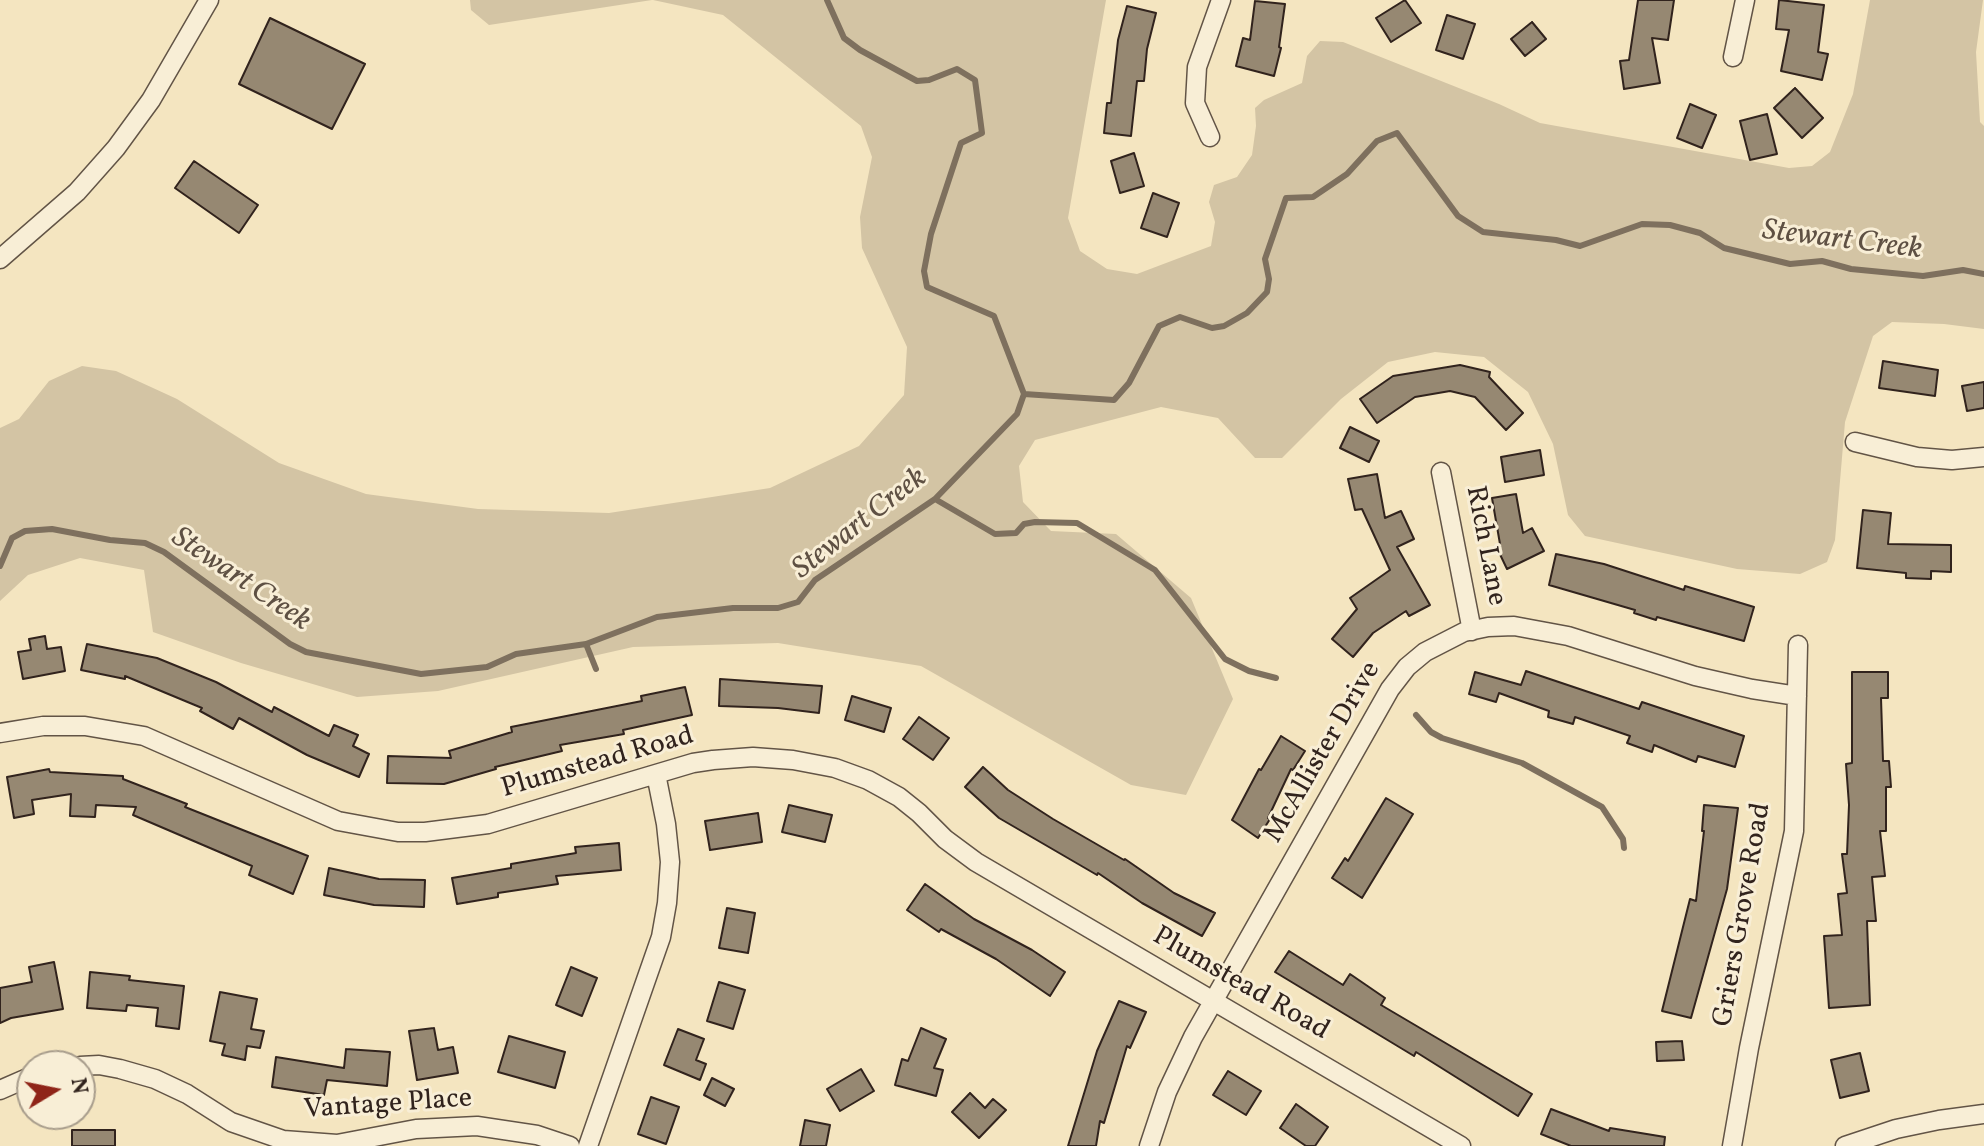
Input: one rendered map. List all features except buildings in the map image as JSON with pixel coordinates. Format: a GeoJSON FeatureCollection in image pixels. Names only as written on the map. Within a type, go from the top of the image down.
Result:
{"type":"FeatureCollection","features":[{"type":"Feature","properties":{"kind":"street"},"geometry":{"type":"LineString","coordinates":[[0,259],[77,192],[116,148],[159,88],[209,0]]}},
{"type":"Feature","properties":{"kind":"street"},"geometry":{"type":"LineString","coordinates":[[1210,137],[1195,103],[1197,67],[1221,0]]}},
{"type":"Feature","properties":{"kind":"street"},"geometry":{"type":"LineString","coordinates":[[1733,57],[1745,0]]}},
{"type":"Feature","properties":{"kind":"street"},"geometry":{"type":"LineString","coordinates":[[1855,442],[1917,457],[1952,460],[1984,457]]}},
{"type":"Feature","properties":{"kind":"street","name":"Rich Lane"},"geometry":{"type":"LineString","coordinates":[[1441,472],[1472,631]]}},
{"type":"Feature","properties":{"kind":"street","name":"McAllister Drive"},"geometry":{"type":"LineString","coordinates":[[1149,1146],[1167,1092],[1213,1001],[1390,689],[1407,667],[1425,652],[1441,642],[1472,631],[1514,626],[1539,629],[1695,676],[1797,696]]}},
{"type":"Feature","properties":{"kind":"street","name":"Griers Grove Road"},"geometry":{"type":"LineString","coordinates":[[1732,1146],[1794,831],[1798,645]]}},
{"type":"Feature","properties":{"kind":"street","name":"Plumstead Road"},"geometry":{"type":"LineString","coordinates":[[0,733],[43,726],[85,726],[128,732],[174,747],[338,821],[398,832],[488,824],[713,760],[753,757],[835,768],[868,780],[909,805],[945,839],[976,862],[1454,1144]]}},
{"type":"Feature","properties":{"kind":"street"},"geometry":{"type":"LineString","coordinates":[[588,1146],[661,937],[670,862],[656,774]]}},
{"type":"Feature","properties":{"kind":"street","name":"Vantage Place"},"geometry":{"type":"LineString","coordinates":[[96,1067],[120,1069],[155,1079],[187,1094],[255,1139],[337,1144],[416,1129],[477,1126],[537,1135],[570,1146]]}},
{"type":"Feature","properties":{"kind":"street"},"geometry":{"type":"LineString","coordinates":[[1845,1146],[1896,1129],[1984,1114]]}},
{"type":"Feature","properties":{"kind":"shaded area"},"geometry":{"type":"Polygon","coordinates":[[[470,0],[652,0],[489,25],[471,10],[470,0]]]}},
{"type":"Feature","properties":{"kind":"shaded area"},"geometry":{"type":"Polygon","coordinates":[[[653,0],[1106,0],[1068,218],[1080,251],[1107,269],[1137,274],[1211,246],[1215,222],[1209,202],[1214,185],[1237,177],[1252,155],[1255,108],[1264,100],[1302,83],[1307,56],[1320,41],[1343,42],[1540,123],[1789,168],[1812,166],[1830,152],[1853,94],[1870,0],[1983,0],[1976,52],[1980,122],[1984,126],[1984,329],[1892,322],[1873,336],[1845,422],[1835,540],[1827,562],[1800,574],[1737,569],[1585,536],[1568,515],[1553,444],[1528,392],[1484,357],[1435,352],[1388,362],[1341,399],[1282,458],[1255,458],[1218,418],[1161,407],[1035,440],[1019,466],[1023,502],[1051,531],[1116,534],[1191,598],[1233,699],[1186,795],[1131,785],[921,666],[778,643],[633,647],[438,691],[357,697],[241,663],[153,632],[144,570],[80,558],[28,575],[0,601],[0,428],[19,419],[49,381],[82,366],[116,371],[177,399],[279,463],[366,494],[478,509],[609,513],[770,488],[859,446],[904,395],[907,347],[862,248],[860,217],[872,157],[861,126],[723,15],[653,0]]]}},
{"type":"Feature","properties":{"kind":"waterway"},"geometry":{"type":"LineString","coordinates":[[827,0],[844,38],[917,81],[929,80],[957,69],[975,80],[982,133],[961,143],[931,234],[924,271],[927,287],[994,316],[1024,394]]}},
{"type":"Feature","properties":{"kind":"waterway","name":"Stewart Creek"},"geometry":{"type":"LineString","coordinates":[[1024,394],[1114,400],[1129,383],[1159,326],[1180,317],[1212,328],[1224,326],[1247,313],[1267,292],[1269,279],[1265,259],[1286,198],[1313,197],[1347,174],[1377,141],[1397,133],[1458,216],[1483,232],[1556,240],[1580,246],[1642,224],[1670,225],[1700,233],[1724,248],[1790,264],[1822,261],[1851,269],[1923,276],[1963,270],[1984,274]]}},
{"type":"Feature","properties":{"kind":"waterway","name":"Stewart Creek"},"geometry":{"type":"LineString","coordinates":[[0,566],[12,538],[25,531],[52,529],[145,543],[164,552],[290,644],[306,652],[421,674],[487,667],[516,654],[586,644],[657,617],[733,608],[778,608],[798,602],[815,580],[935,499],[1017,414],[1024,394]]}},
{"type":"Feature","properties":{"kind":"waterway"},"geometry":{"type":"LineString","coordinates":[[935,499],[995,534],[1016,533],[1024,524],[1035,522],[1077,523],[1155,570],[1225,659],[1249,671],[1276,678]]}},
{"type":"Feature","properties":{"kind":"waterway"},"geometry":{"type":"LineString","coordinates":[[586,644],[596,669]]}},
{"type":"Feature","properties":{"kind":"waterway"},"geometry":{"type":"LineString","coordinates":[[1416,715],[1431,732],[1442,738],[1522,763],[1602,807],[1623,839],[1624,848]]}}]}
